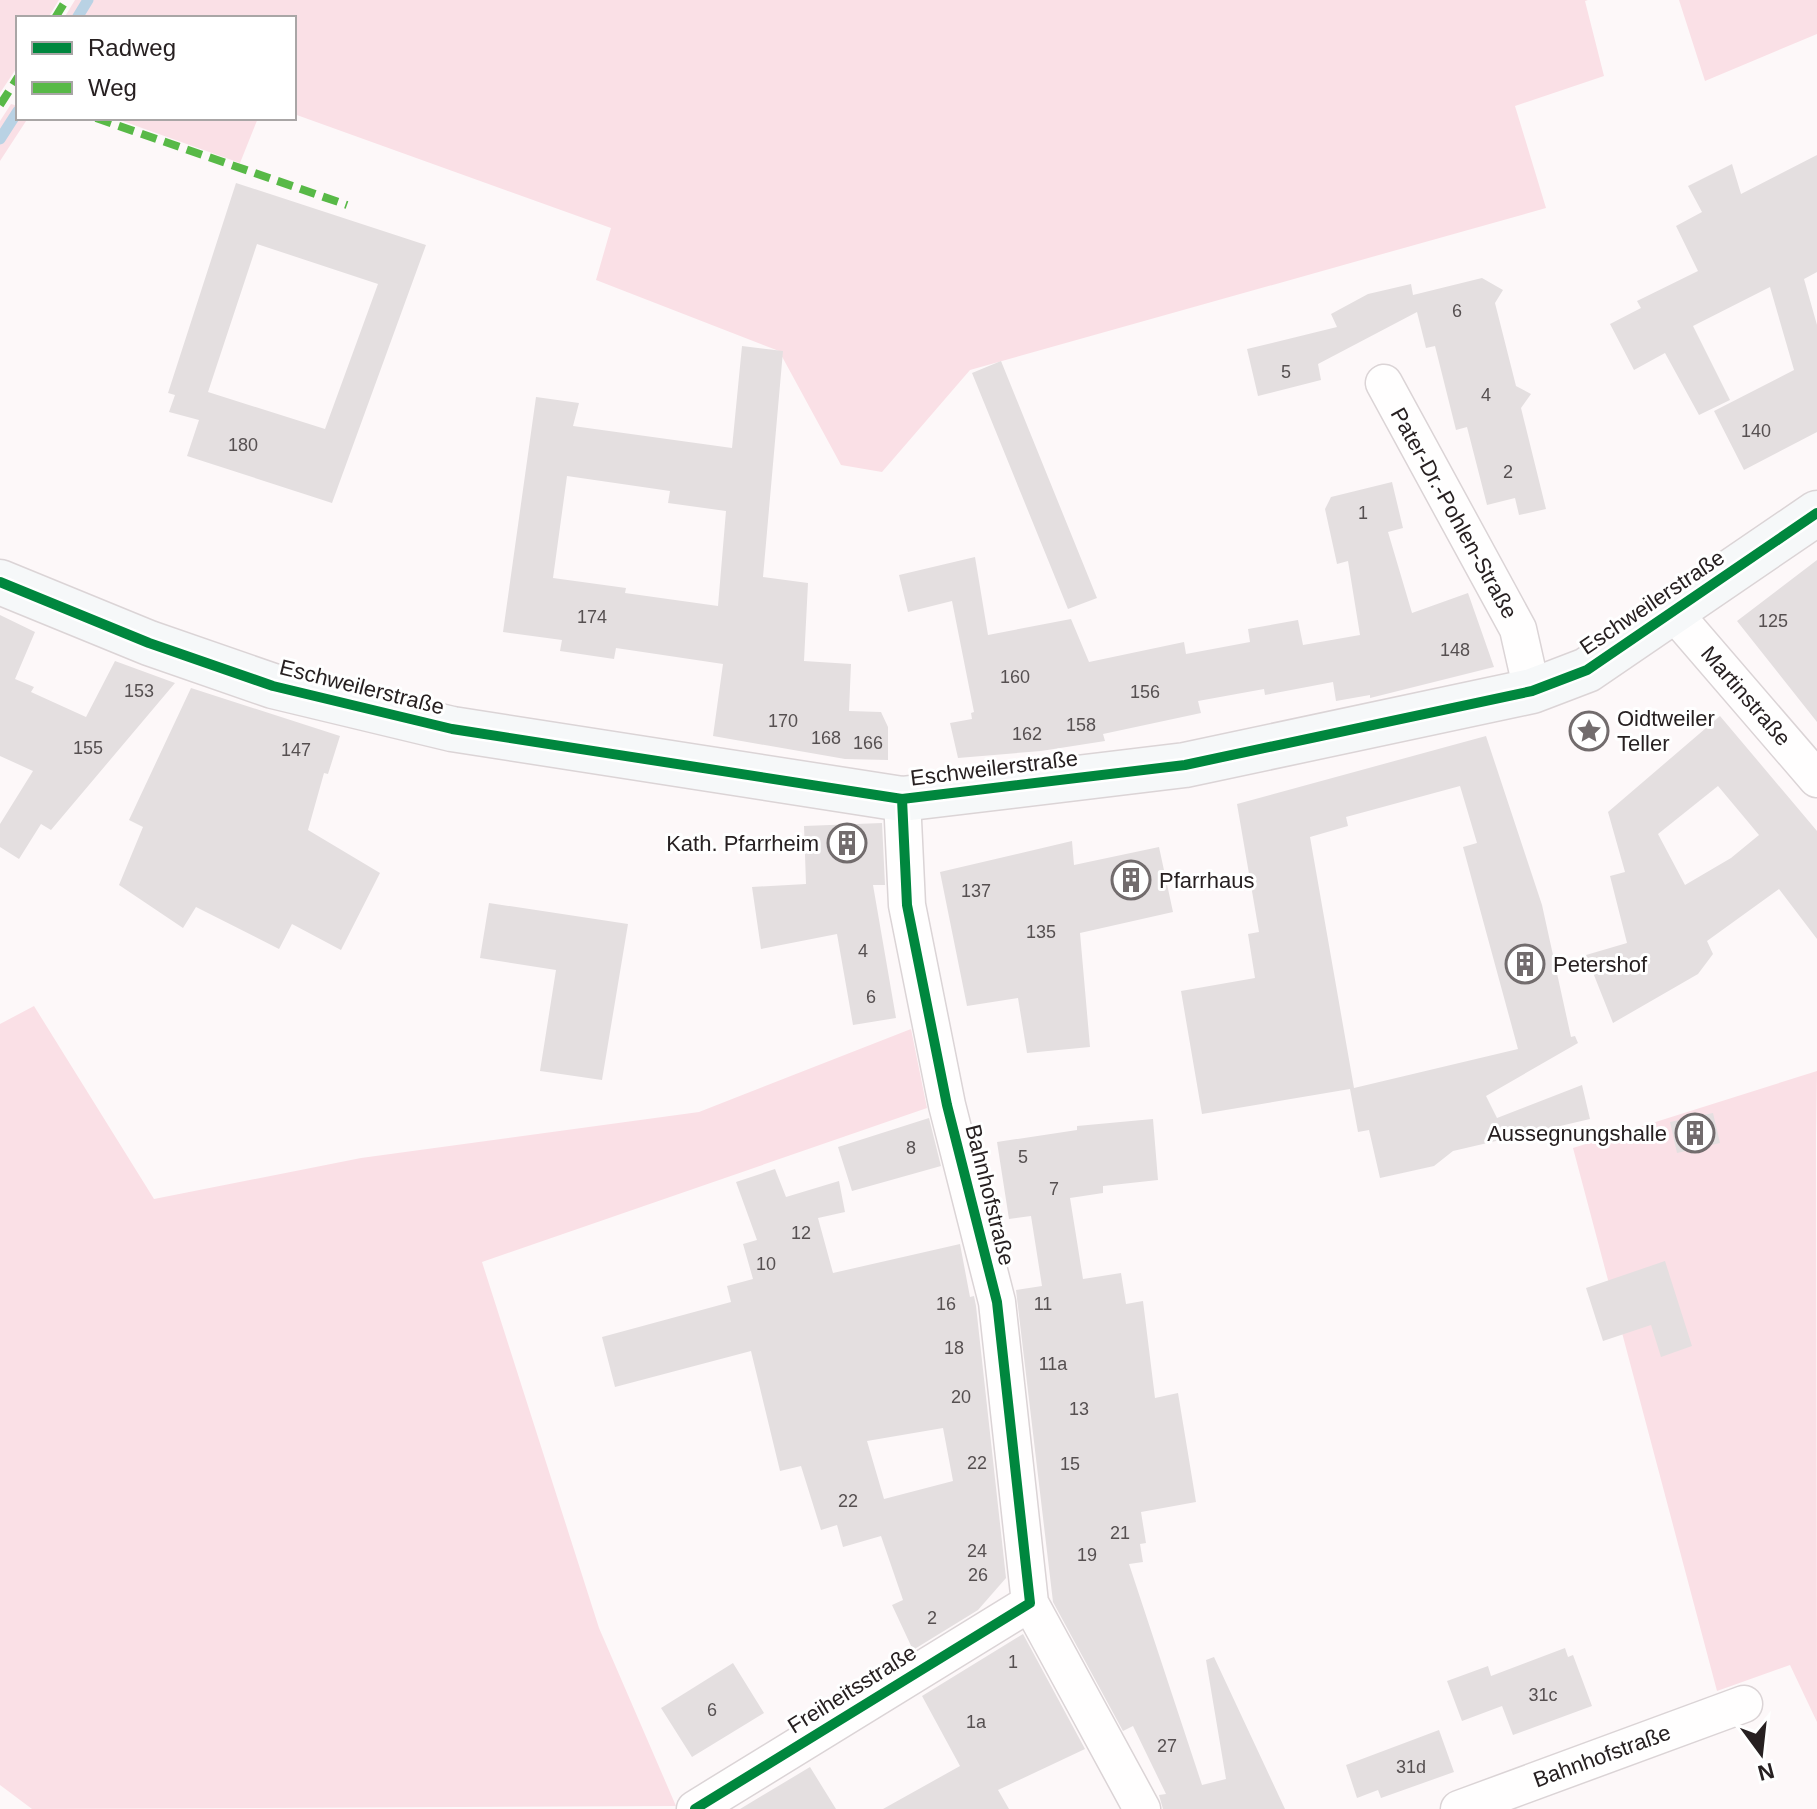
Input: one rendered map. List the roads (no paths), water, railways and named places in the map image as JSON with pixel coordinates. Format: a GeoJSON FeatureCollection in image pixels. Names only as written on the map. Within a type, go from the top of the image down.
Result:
{"type":"FeatureCollection","features":[{"type":"Feature","properties":{"kind":"street","name":"Pater-Dr.-Pohlen-Straße"},"geometry":{"type":"LineString","coordinates":[[1384,383],[1518,629],[1532,691]]}},
{"type":"Feature","properties":{"kind":"street","name":"Eschweilerstraße"},"geometry":{"type":"LineString","coordinates":[[0,582],[149,643],[273,686],[452,729],[902,799],[1185,765],[1532,691],[1587,670],[1817,513]]}},
{"type":"Feature","properties":{"kind":"street","name":"Martinstraße"},"geometry":{"type":"LineString","coordinates":[[1674,613],[1817,779]]}},
{"type":"Feature","properties":{"kind":"street","name":"Bahnhofstraße"},"geometry":{"type":"LineString","coordinates":[[902,799],[907,905],[947,1105],[997,1302],[1030,1603],[1142,1809]]}},
{"type":"Feature","properties":{"kind":"street","name":"Freiheitsstraße"},"geometry":{"type":"LineString","coordinates":[[695,1809],[1030,1603]]}},
{"type":"Feature","properties":{"kind":"street","name":"Bahnhofstraße"},"geometry":{"type":"LineString","coordinates":[[1459,1809],[1744,1704]]}},
{"type":"Feature","properties":{"kind":"waterway"},"geometry":{"type":"LineString","coordinates":[[78,16],[88,0]]}},
{"type":"Feature","properties":{"kind":"waterway"},"geometry":{"type":"LineString","coordinates":[[0,139],[16,114]]}},
{"type":"Feature","properties":{"kind":"place","name":"Oidtweiler Teller"},"geometry":{"type":"Point","coordinates":[1589,731]}},
{"type":"Feature","properties":{"kind":"place","name":"Kath. Pfarrheim"},"geometry":{"type":"Point","coordinates":[847,843]}},
{"type":"Feature","properties":{"kind":"place","name":"Pfarrhaus"},"geometry":{"type":"Point","coordinates":[1131,880]}},
{"type":"Feature","properties":{"kind":"place","name":"Petershof"},"geometry":{"type":"Point","coordinates":[1525,964]}},
{"type":"Feature","properties":{"kind":"place","name":"Aussegnungshalle"},"geometry":{"type":"Point","coordinates":[1695,1133]}}]}
